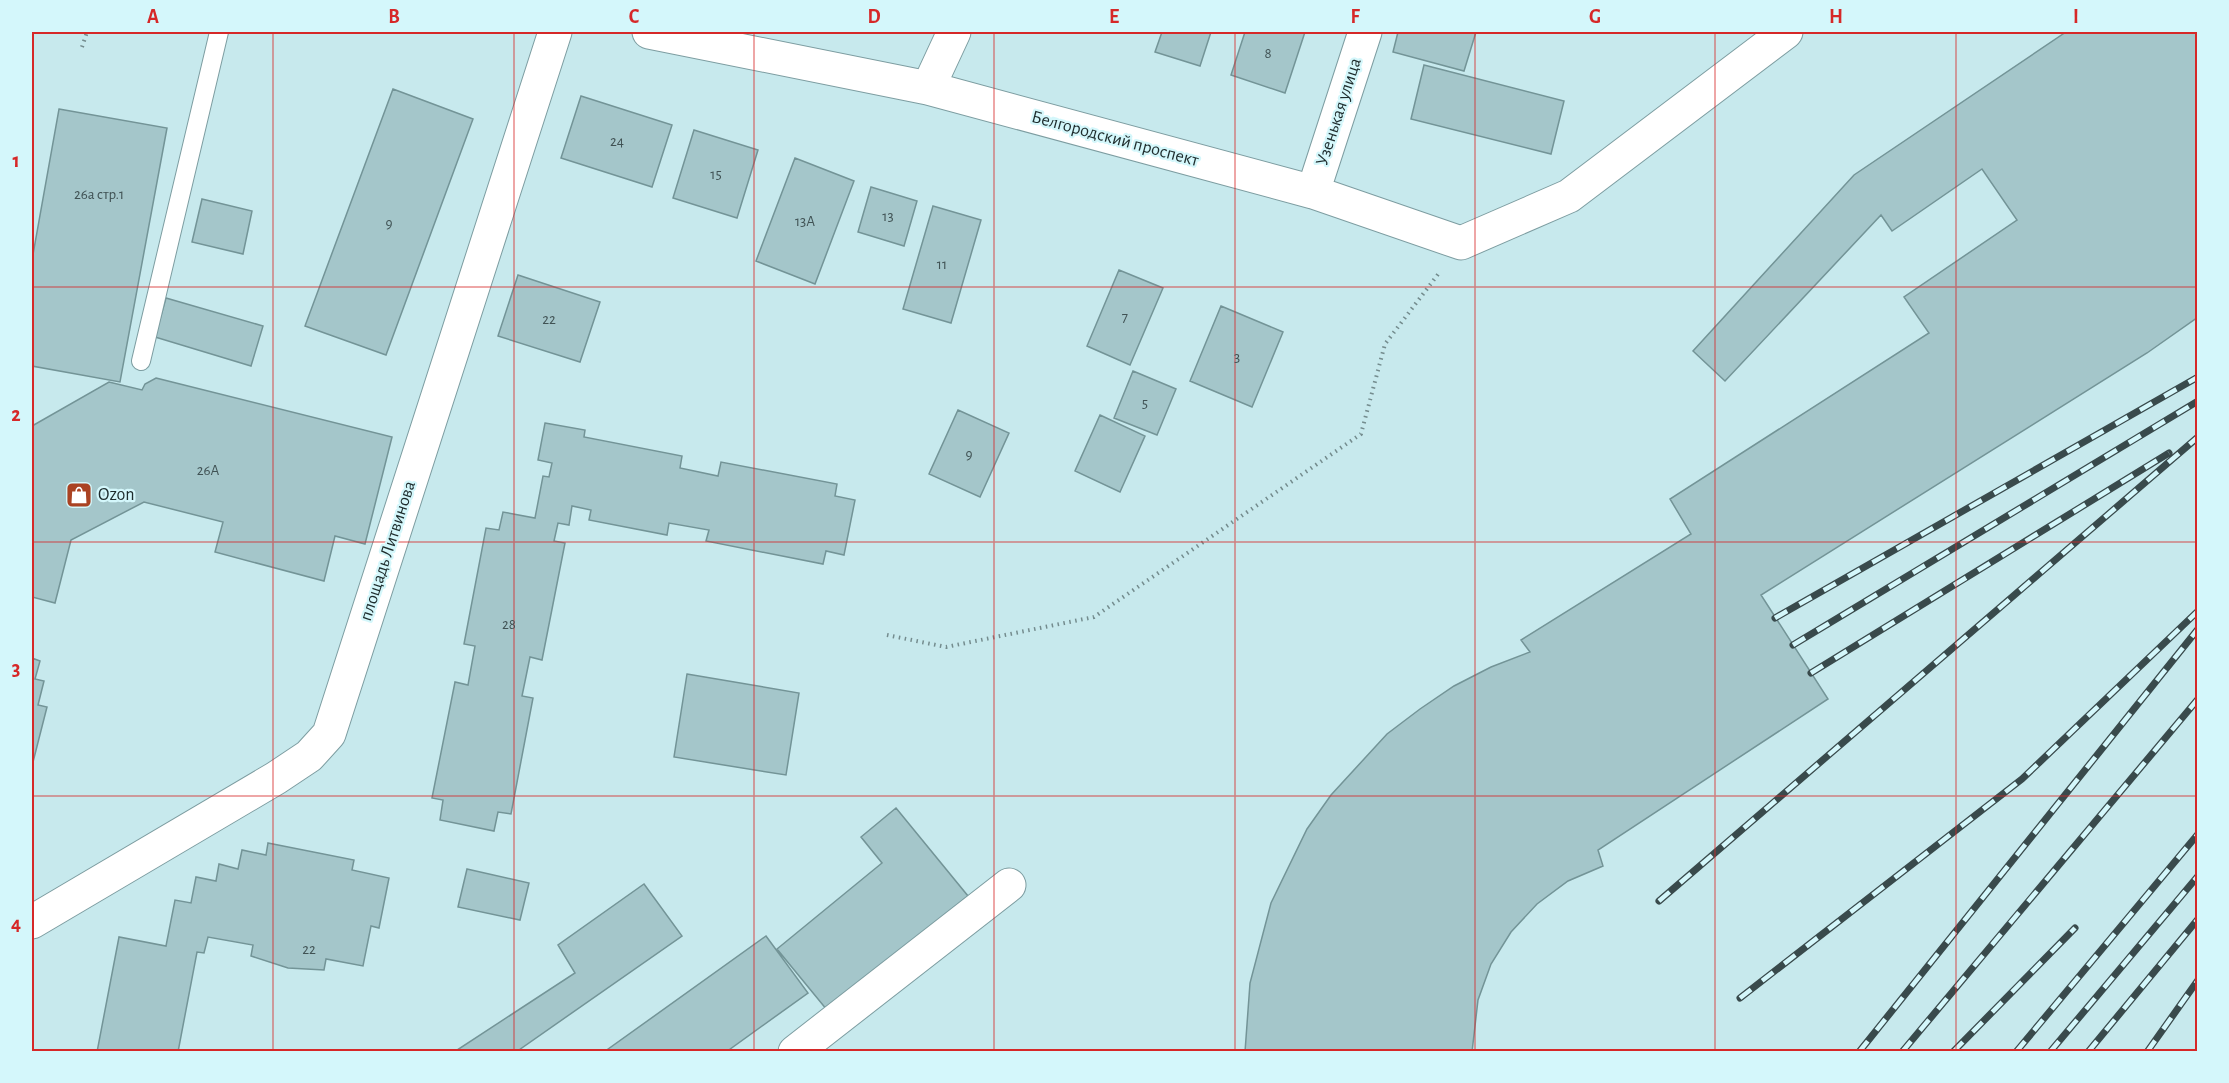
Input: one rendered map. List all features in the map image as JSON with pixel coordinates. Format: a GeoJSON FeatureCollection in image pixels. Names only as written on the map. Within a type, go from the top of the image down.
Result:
{"type":"FeatureCollection","features":[{"type":"Feature","properties":{"kind":"street","name":"площадь Литвинова"},"geometry":{"type":"LineString","coordinates":[[32,922],[276,778],[309,756],[329,734],[555,32]]}},
{"type":"Feature","properties":{"kind":"street","name":"Белгородский проспект"},"geometry":{"type":"LineString","coordinates":[[649,32],[928,88],[1313,192],[1461,243]]}},
{"type":"Feature","properties":{"kind":"street"},"geometry":{"type":"LineString","coordinates":[[928,88],[954,32]]}},
{"type":"Feature","properties":{"kind":"street","name":"Узенькая улица"},"geometry":{"type":"LineString","coordinates":[[1313,192],[1365,32]]}},
{"type":"Feature","properties":{"kind":"street"},"geometry":{"type":"LineString","coordinates":[[1461,243],[1569,196],[1786,32]]}},
{"type":"Feature","properties":{"kind":"street"},"geometry":{"type":"LineString","coordinates":[[795,1052],[1009,885]]}},
{"type":"Feature","properties":{"kind":"lane"},"geometry":{"type":"LineString","coordinates":[[141,361],[219,32]]}},
{"type":"Feature","properties":{"kind":"path"},"geometry":{"type":"LineString","coordinates":[[82,47],[87,32]]}},
{"type":"Feature","properties":{"kind":"path"},"geometry":{"type":"LineString","coordinates":[[887,635],[946,647],[1094,617],[1361,434],[1385,344],[1461,243]]}},
{"type":"Feature","properties":{"kind":"building"},"geometry":{"type":"Polygon","coordinates":[[[1162,32],[1211,32],[1200,66],[1155,52],[1162,32]]]}},
{"type":"Feature","properties":{"kind":"building"},"geometry":{"type":"Polygon","coordinates":[[[1245,32],[1305,32],[1285,93],[1231,75],[1245,32]]]}},
{"type":"Feature","properties":{"kind":"building"},"geometry":{"type":"Polygon","coordinates":[[[1398,32],[1476,32],[1464,71],[1393,52],[1398,32]]]}},
{"type":"Feature","properties":{"kind":"building"},"geometry":{"type":"Polygon","coordinates":[[[2066,32],[2198,32],[2198,317],[2147,353],[1761,595],[1828,699],[1598,850],[1603,866],[1568,881],[1537,904],[1511,932],[1491,964],[1478,1000],[1472,1052],[1245,1052],[1250,983],[1271,903],[1307,829],[1331,795],[1387,734],[1420,709],[1454,686],[1491,667],[1530,652],[1521,640],[1691,534],[1670,499],[1929,333],[1904,297],[2017,220],[1982,169],[1892,231],[1881,215],[1725,381],[1693,351],[1854,175],[2066,32]]]}},
{"type":"Feature","properties":{"kind":"building"},"geometry":{"type":"Polygon","coordinates":[[[1424,65],[1564,101],[1551,154],[1411,119],[1424,65]]]}},
{"type":"Feature","properties":{"kind":"building"},"geometry":{"type":"Polygon","coordinates":[[[393,89],[473,119],[386,355],[305,326],[393,89]]]}},
{"type":"Feature","properties":{"kind":"building"},"geometry":{"type":"Polygon","coordinates":[[[581,96],[672,125],[652,187],[561,158],[581,96]]]}},
{"type":"Feature","properties":{"kind":"building"},"geometry":{"type":"Polygon","coordinates":[[[59,109],[167,128],[120,382],[32,366],[32,260],[59,109]]]}},
{"type":"Feature","properties":{"kind":"building"},"geometry":{"type":"Polygon","coordinates":[[[694,130],[758,150],[737,218],[673,198],[694,130]]]}},
{"type":"Feature","properties":{"kind":"building"},"geometry":{"type":"Polygon","coordinates":[[[795,158],[854,181],[815,284],[756,261],[795,158]]]}},
{"type":"Feature","properties":{"kind":"building"},"geometry":{"type":"Polygon","coordinates":[[[871,187],[917,201],[904,246],[858,232],[871,187]]]}},
{"type":"Feature","properties":{"kind":"building"},"geometry":{"type":"Polygon","coordinates":[[[202,199],[252,211],[243,254],[192,242],[202,199]]]}},
{"type":"Feature","properties":{"kind":"building"},"geometry":{"type":"Polygon","coordinates":[[[933,206],[981,220],[951,323],[903,309],[933,206]]]}},
{"type":"Feature","properties":{"kind":"building"},"geometry":{"type":"Polygon","coordinates":[[[1119,270],[1163,288],[1130,365],[1087,346],[1119,270]]]}},
{"type":"Feature","properties":{"kind":"building"},"geometry":{"type":"Polygon","coordinates":[[[518,275],[600,302],[580,362],[498,336],[518,275]]]}},
{"type":"Feature","properties":{"kind":"building"},"geometry":{"type":"Polygon","coordinates":[[[166,298],[263,326],[251,366],[155,337],[166,298]]]}},
{"type":"Feature","properties":{"kind":"building"},"geometry":{"type":"Polygon","coordinates":[[[1221,306],[1283,332],[1252,407],[1190,381],[1221,306]]]}},
{"type":"Feature","properties":{"kind":"building"},"geometry":{"type":"Polygon","coordinates":[[[1133,371],[1176,389],[1157,435],[1114,418],[1133,371]]]}},
{"type":"Feature","properties":{"kind":"building"},"geometry":{"type":"Polygon","coordinates":[[[156,378],[392,437],[365,544],[335,536],[324,581],[215,552],[223,522],[144,502],[71,540],[55,603],[32,597],[32,426],[109,382],[142,390],[145,384],[156,378]]]}},
{"type":"Feature","properties":{"kind":"building"},"geometry":{"type":"Polygon","coordinates":[[[958,410],[1009,433],[980,497],[929,474],[958,410]]]}},
{"type":"Feature","properties":{"kind":"building"},"geometry":{"type":"Polygon","coordinates":[[[1100,415],[1145,436],[1120,492],[1075,471],[1100,415]]]}},
{"type":"Feature","properties":{"kind":"building"},"geometry":{"type":"Polygon","coordinates":[[[545,423],[585,430],[584,437],[682,456],[680,468],[718,476],[721,462],[837,484],[835,496],[855,500],[844,555],[826,551],[823,564],[706,541],[709,530],[669,523],[667,535],[589,520],[591,510],[572,506],[569,525],[558,523],[554,541],[565,543],[542,660],[530,657],[522,696],[533,698],[511,814],[498,812],[494,831],[440,820],[443,800],[432,798],[455,682],[468,685],[475,646],[464,644],[486,528],[499,530],[503,512],[535,518],[543,476],[549,477],[552,463],[538,460],[545,423]]]}},
{"type":"Feature","properties":{"kind":"building"},"geometry":{"type":"Polygon","coordinates":[[[32,658],[40,661],[35,679],[44,681],[38,705],[47,707],[32,766],[32,658]]]}},
{"type":"Feature","properties":{"kind":"building"},"geometry":{"type":"Polygon","coordinates":[[[687,674],[799,693],[786,775],[674,757],[687,674]]]}},
{"type":"Feature","properties":{"kind":"building"},"geometry":{"type":"Polygon","coordinates":[[[896,808],[968,896],[827,1010],[777,949],[882,863],[861,837],[896,808]]]}},
{"type":"Feature","properties":{"kind":"building"},"geometry":{"type":"Polygon","coordinates":[[[268,843],[354,860],[352,870],[389,878],[379,928],[371,926],[363,966],[326,959],[324,970],[288,968],[251,956],[253,945],[208,937],[204,953],[197,952],[178,1052],[97,1052],[119,937],[166,946],[175,900],[191,903],[196,877],[216,881],[219,864],[238,869],[242,850],[266,855],[268,843]]]}},
{"type":"Feature","properties":{"kind":"building"},"geometry":{"type":"Polygon","coordinates":[[[467,869],[529,883],[520,920],[458,907],[467,869]]]}},
{"type":"Feature","properties":{"kind":"building"},"geometry":{"type":"Polygon","coordinates":[[[644,884],[682,936],[516,1052],[454,1052],[575,973],[558,945],[644,884]]]}},
{"type":"Feature","properties":{"kind":"building"},"geometry":{"type":"Polygon","coordinates":[[[766,936],[808,993],[726,1052],[604,1052],[766,936]]]}},
{"type":"Feature","properties":{"kind":"railway"},"geometry":{"type":"LineString","coordinates":[[1775,618],[2198,377]]}},
{"type":"Feature","properties":{"kind":"railway"},"geometry":{"type":"LineString","coordinates":[[1793,645],[2198,401]]}},
{"type":"Feature","properties":{"kind":"railway"},"geometry":{"type":"LineString","coordinates":[[1659,901],[2198,437]]}},
{"type":"Feature","properties":{"kind":"railway"},"geometry":{"type":"LineString","coordinates":[[1811,673],[2169,453]]}},
{"type":"Feature","properties":{"kind":"railway"},"geometry":{"type":"LineString","coordinates":[[1740,998],[2022,779],[2198,611]]}},
{"type":"Feature","properties":{"kind":"railway"},"geometry":{"type":"LineString","coordinates":[[1859,1052],[2198,629]]}},
{"type":"Feature","properties":{"kind":"railway"},"geometry":{"type":"LineString","coordinates":[[1902,1052],[2198,699]]}},
{"type":"Feature","properties":{"kind":"railway"},"geometry":{"type":"LineString","coordinates":[[2016,1052],[2198,834]]}},
{"type":"Feature","properties":{"kind":"railway"},"geometry":{"type":"LineString","coordinates":[[2050,1052],[2198,876]]}},
{"type":"Feature","properties":{"kind":"railway"},"geometry":{"type":"LineString","coordinates":[[2088,1052],[2198,919]]}},
{"type":"Feature","properties":{"kind":"railway"},"geometry":{"type":"LineString","coordinates":[[1953,1052],[2075,928]]}},
{"type":"Feature","properties":{"kind":"railway"},"geometry":{"type":"LineString","coordinates":[[2147,1052],[2198,980]]}},
{"type":"Feature","properties":{"kind":"place","name":"Ozon"},"geometry":{"type":"Point","coordinates":[79,495]}}]}
